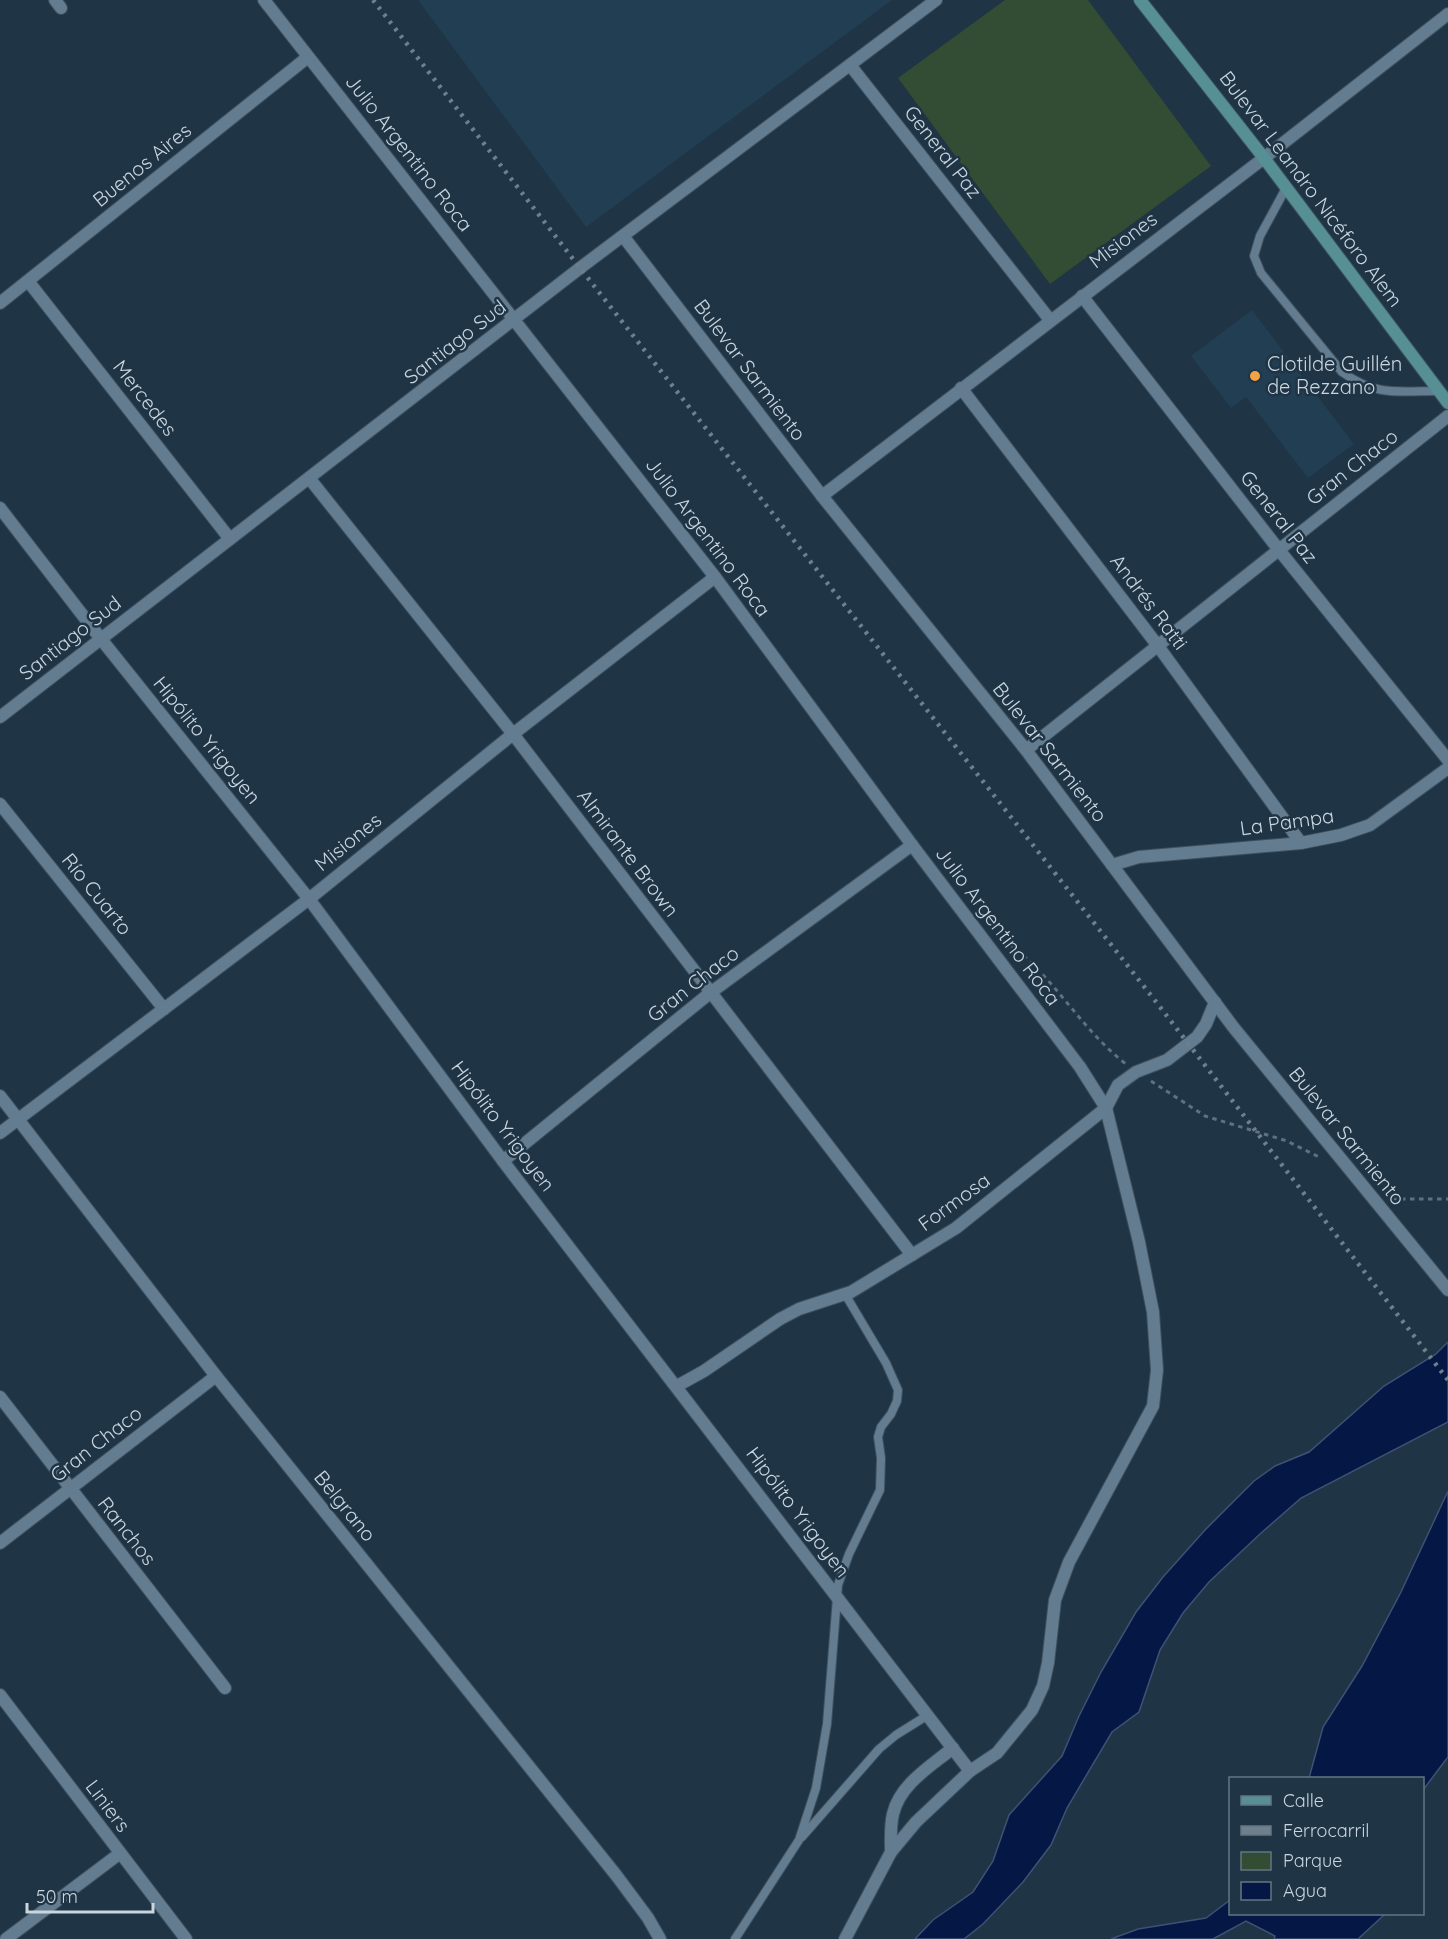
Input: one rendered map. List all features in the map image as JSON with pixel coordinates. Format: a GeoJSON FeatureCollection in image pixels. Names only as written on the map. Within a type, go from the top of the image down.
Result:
{"type":"FeatureCollection","features":[{"type":"Feature","properties":{"kind":"street","name":"Julio Argentino Roca"},"geometry":{"type":"LineString","coordinates":[[264,0],[715,577],[912,845],[1080,1067],[1106,1108],[1139,1242],[1153,1312],[1157,1370],[1153,1406],[1069,1562],[1055,1600],[1043,1686],[1032,1710],[997,1754],[970,1771],[916,1822],[891,1852]]}},
{"type":"Feature","properties":{"kind":"street","name":"Santiago Sud"},"geometry":{"type":"LineString","coordinates":[[0,717],[623,236],[936,0]]}},
{"type":"Feature","properties":{"kind":"street","name":"Bulevar Leandro Nicéforo Alem"},"geometry":{"type":"LineString","coordinates":[[1140,0],[1264,158],[1448,404]]}},
{"type":"Feature","properties":{"kind":"street","name":"Misiones"},"geometry":{"type":"LineString","coordinates":[[822,496],[1264,158],[1448,14]]}},
{"type":"Feature","properties":{"kind":"street","name":"Buenos Aires"},"geometry":{"type":"LineString","coordinates":[[0,303],[308,57]]}},
{"type":"Feature","properties":{"kind":"street","name":"General Paz"},"geometry":{"type":"LineString","coordinates":[[850,65],[1050,320]]}},
{"type":"Feature","properties":{"kind":"street","name":"Bulevar Sarmiento"},"geometry":{"type":"LineString","coordinates":[[623,236],[822,496],[1026,750],[1215,1002],[1448,1290]]}},
{"type":"Feature","properties":{"kind":"street","name":"Mercedes"},"geometry":{"type":"LineString","coordinates":[[28,281],[230,539]]}},
{"type":"Feature","properties":{"kind":"street","name":"General Paz"},"geometry":{"type":"LineString","coordinates":[[1082,296],[1279,550],[1448,760]]}},
{"type":"Feature","properties":{"kind":"street","name":"Andrés Ratti"},"geometry":{"type":"LineString","coordinates":[[961,388],[1158,646],[1301,843]]}},
{"type":"Feature","properties":{"kind":"street","name":"Gran Chaco"},"geometry":{"type":"LineString","coordinates":[[1026,750],[1448,416]]}},
{"type":"Feature","properties":{"kind":"street","name":"Almirante Brown"},"geometry":{"type":"LineString","coordinates":[[309,478],[513,734],[912,1255]]}},
{"type":"Feature","properties":{"kind":"street","name":"Hipólito Yrigoyen"},"geometry":{"type":"LineString","coordinates":[[0,508],[101,639],[309,899],[503,1161],[970,1771]]}},
{"type":"Feature","properties":{"kind":"street","name":"Misiones"},"geometry":{"type":"LineString","coordinates":[[0,1133],[309,899],[513,734],[715,577]]}},
{"type":"Feature","properties":{"kind":"street","name":"La Pampa"},"geometry":{"type":"LineString","coordinates":[[1112,865],[1139,857],[1301,843],[1341,835],[1370,825],[1448,768]]}},
{"type":"Feature","properties":{"kind":"street","name":"Río Cuarto"},"geometry":{"type":"LineString","coordinates":[[0,804],[164,1009]]}},
{"type":"Feature","properties":{"kind":"street","name":"Gran Chaco"},"geometry":{"type":"LineString","coordinates":[[503,1161],[710,993],[912,845]]}},
{"type":"Feature","properties":{"kind":"street","name":"Formosa"},"geometry":{"type":"LineString","coordinates":[[677,1386],[704,1371],[780,1318],[799,1309],[845,1294],[956,1228],[1106,1108],[1118,1085],[1137,1072],[1167,1059],[1197,1037],[1206,1024],[1215,1002]]}},
{"type":"Feature","properties":{"kind":"street","name":"Belgrano"},"geometry":{"type":"LineString","coordinates":[[0,1096],[216,1376],[616,1875],[648,1918],[660,1939]]}},
{"type":"Feature","properties":{"kind":"street","name":"Gran Chaco"},"geometry":{"type":"LineString","coordinates":[[0,1543],[216,1376]]}},
{"type":"Feature","properties":{"kind":"street","name":"Ranchos"},"geometry":{"type":"LineString","coordinates":[[0,1396],[225,1688]]}},
{"type":"Feature","properties":{"kind":"street","name":"Liniers"},"geometry":{"type":"LineString","coordinates":[[0,1695],[186,1939]]}},
{"type":"Feature","properties":{"kind":"street"},"geometry":{"type":"LineString","coordinates":[[845,1939],[891,1852],[893,1815],[899,1798],[909,1784],[953,1748]]}},
{"type":"Feature","properties":{"kind":"street"},"geometry":{"type":"LineString","coordinates":[[6,1939],[119,1854]]}},
{"type":"Feature","properties":{"kind":"lane"},"geometry":{"type":"LineString","coordinates":[[1286,188],[1260,236],[1254,256],[1261,273],[1342,372],[1359,384],[1380,391],[1439,391]]}},
{"type":"Feature","properties":{"kind":"lane"},"geometry":{"type":"LineString","coordinates":[[799,1840],[816,1788],[827,1724],[838,1585],[849,1554],[880,1490],[881,1458],[878,1437],[881,1426],[891,1414],[897,1401],[898,1390],[886,1363],[845,1294]]}},
{"type":"Feature","properties":{"kind":"lane"},"geometry":{"type":"LineString","coordinates":[[735,1939],[799,1840],[879,1749],[896,1735],[928,1715]]}},
{"type":"Feature","properties":{"kind":"path"},"geometry":{"type":"LineString","coordinates":[[998,936],[1018,949],[1108,1051],[1137,1072],[1205,1116],[1287,1141],[1325,1160]]}},
{"type":"Feature","properties":{"kind":"path"},"geometry":{"type":"LineString","coordinates":[[1383,1194],[1393,1200],[1448,1199]]}},
{"type":"Feature","properties":{"kind":"shaded area"},"geometry":{"type":"Polygon","coordinates":[[[418,0],[892,0],[586,227],[418,0]]]}},
{"type":"Feature","properties":{"kind":"shaded area","name":"Clotilde Guillén de Rezzano"},"geometry":{"type":"Polygon","coordinates":[[[1252,310],[1354,444],[1308,478],[1246,397],[1231,408],[1191,356],[1252,310]]]}},
{"type":"Feature","properties":{"kind":"green space"},"geometry":{"type":"Polygon","coordinates":[[[1005,0],[1088,0],[1211,166],[1050,284],[898,78],[1005,0]]]}},
{"type":"Feature","properties":{"kind":"water"},"geometry":{"type":"Polygon","coordinates":[[[1448,1342],[1448,1422],[1301,1498],[1209,1582],[1183,1613],[1160,1650],[1139,1712],[1112,1732],[1067,1808],[1051,1845],[1023,1882],[983,1924],[964,1939],[915,1939],[933,1920],[973,1892],[993,1861],[1009,1815],[1062,1756],[1101,1672],[1136,1612],[1163,1577],[1205,1530],[1254,1481],[1275,1466],[1309,1452],[1384,1386],[1436,1354],[1448,1342]]]}},
{"type":"Feature","properties":{"kind":"water"},"geometry":{"type":"Polygon","coordinates":[[[1448,1491],[1448,1757],[1424,1789],[1424,1777],[1309,1777],[1323,1727],[1362,1666],[1401,1592],[1448,1491]]]}},
{"type":"Feature","properties":{"kind":"water"},"geometry":{"type":"Polygon","coordinates":[[[1229,1901],[1229,1915],[1384,1915],[1358,1939],[1274,1939],[1275,1936],[1246,1921],[1213,1939],[1111,1939],[1138,1929],[1206,1918],[1229,1901]]]}},
{"type":"Feature","properties":{"kind":"railway"},"geometry":{"type":"LineString","coordinates":[[373,0],[580,268],[1153,998],[1448,1380]]}},
{"type":"Feature","properties":{"kind":"place","name":"Clotilde Guillén de Rezzano"},"geometry":{"type":"Point","coordinates":[1255,376]}}]}
